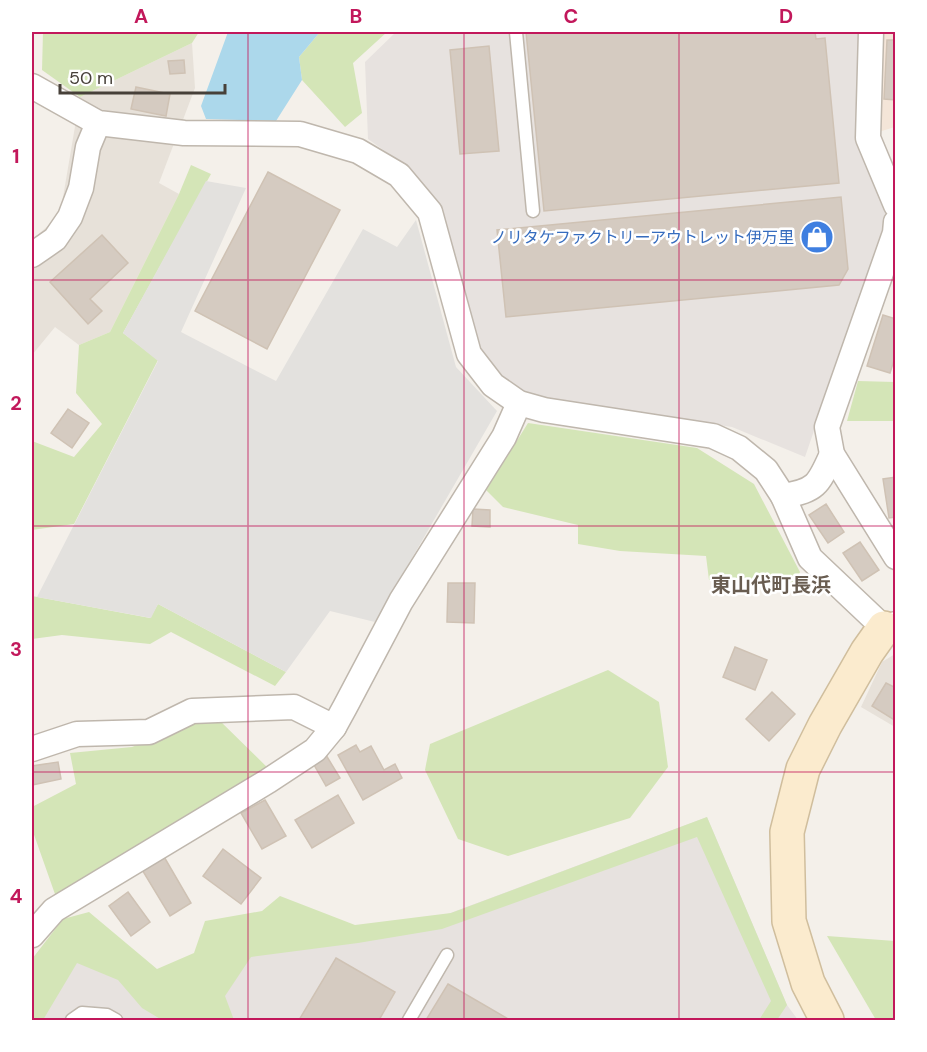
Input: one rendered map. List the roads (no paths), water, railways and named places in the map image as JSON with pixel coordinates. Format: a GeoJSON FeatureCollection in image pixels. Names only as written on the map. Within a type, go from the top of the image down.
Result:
{"type":"FeatureCollection","features":[{"type":"Feature","properties":{"kind":"street"},"geometry":{"type":"LineString","coordinates":[[871,32],[868,138],[896,205]]}},
{"type":"Feature","properties":{"kind":"street"},"geometry":{"type":"LineString","coordinates":[[32,86],[98,123],[184,133],[300,134],[358,151],[399,175],[430,212],[469,354],[492,385],[519,403],[544,410],[713,436],[739,448],[766,470],[783,496],[810,558],[890,626],[855,673],[803,768],[787,832],[789,921],[808,983],[827,1020]]}},
{"type":"Feature","properties":{"kind":"street"},"geometry":{"type":"LineString","coordinates":[[32,255],[55,239],[70,217],[81,188],[88,147],[98,123]]}},
{"type":"Feature","properties":{"kind":"street"},"geometry":{"type":"LineString","coordinates":[[896,222],[827,427],[832,454],[896,557]]}},
{"type":"Feature","properties":{"kind":"street"},"geometry":{"type":"LineString","coordinates":[[32,935],[54,910],[268,781],[315,750],[334,727],[401,601],[504,437],[519,403]]}},
{"type":"Feature","properties":{"kind":"street"},"geometry":{"type":"LineString","coordinates":[[783,496],[804,493],[821,479],[832,454]]}},
{"type":"Feature","properties":{"kind":"street"},"geometry":{"type":"LineString","coordinates":[[32,749],[76,734],[149,732],[192,711],[294,707],[334,727]]}},
{"type":"Feature","properties":{"kind":"lane"},"geometry":{"type":"LineString","coordinates":[[516,32],[533,211]]}},
{"type":"Feature","properties":{"kind":"lane"},"geometry":{"type":"LineString","coordinates":[[410,1020],[447,955]]}},
{"type":"Feature","properties":{"kind":"lane"},"geometry":{"type":"LineString","coordinates":[[72,1020],[82,1013],[107,1015],[116,1020]]}},
{"type":"Feature","properties":{"kind":"water"},"geometry":{"type":"Polygon","coordinates":[[[228,32],[320,32],[299,57],[302,80],[276,121],[206,119],[201,106],[228,32]]]}},
{"type":"Feature","properties":{"kind":"place","name":"ノリタケファクトリーアウトレット伊万里"},"geometry":{"type":"Point","coordinates":[817,237]}},
{"type":"Feature","properties":{"kind":"district","name":"東山代町長浜"},"geometry":{"type":"Point","coordinates":[771,585]}}]}
